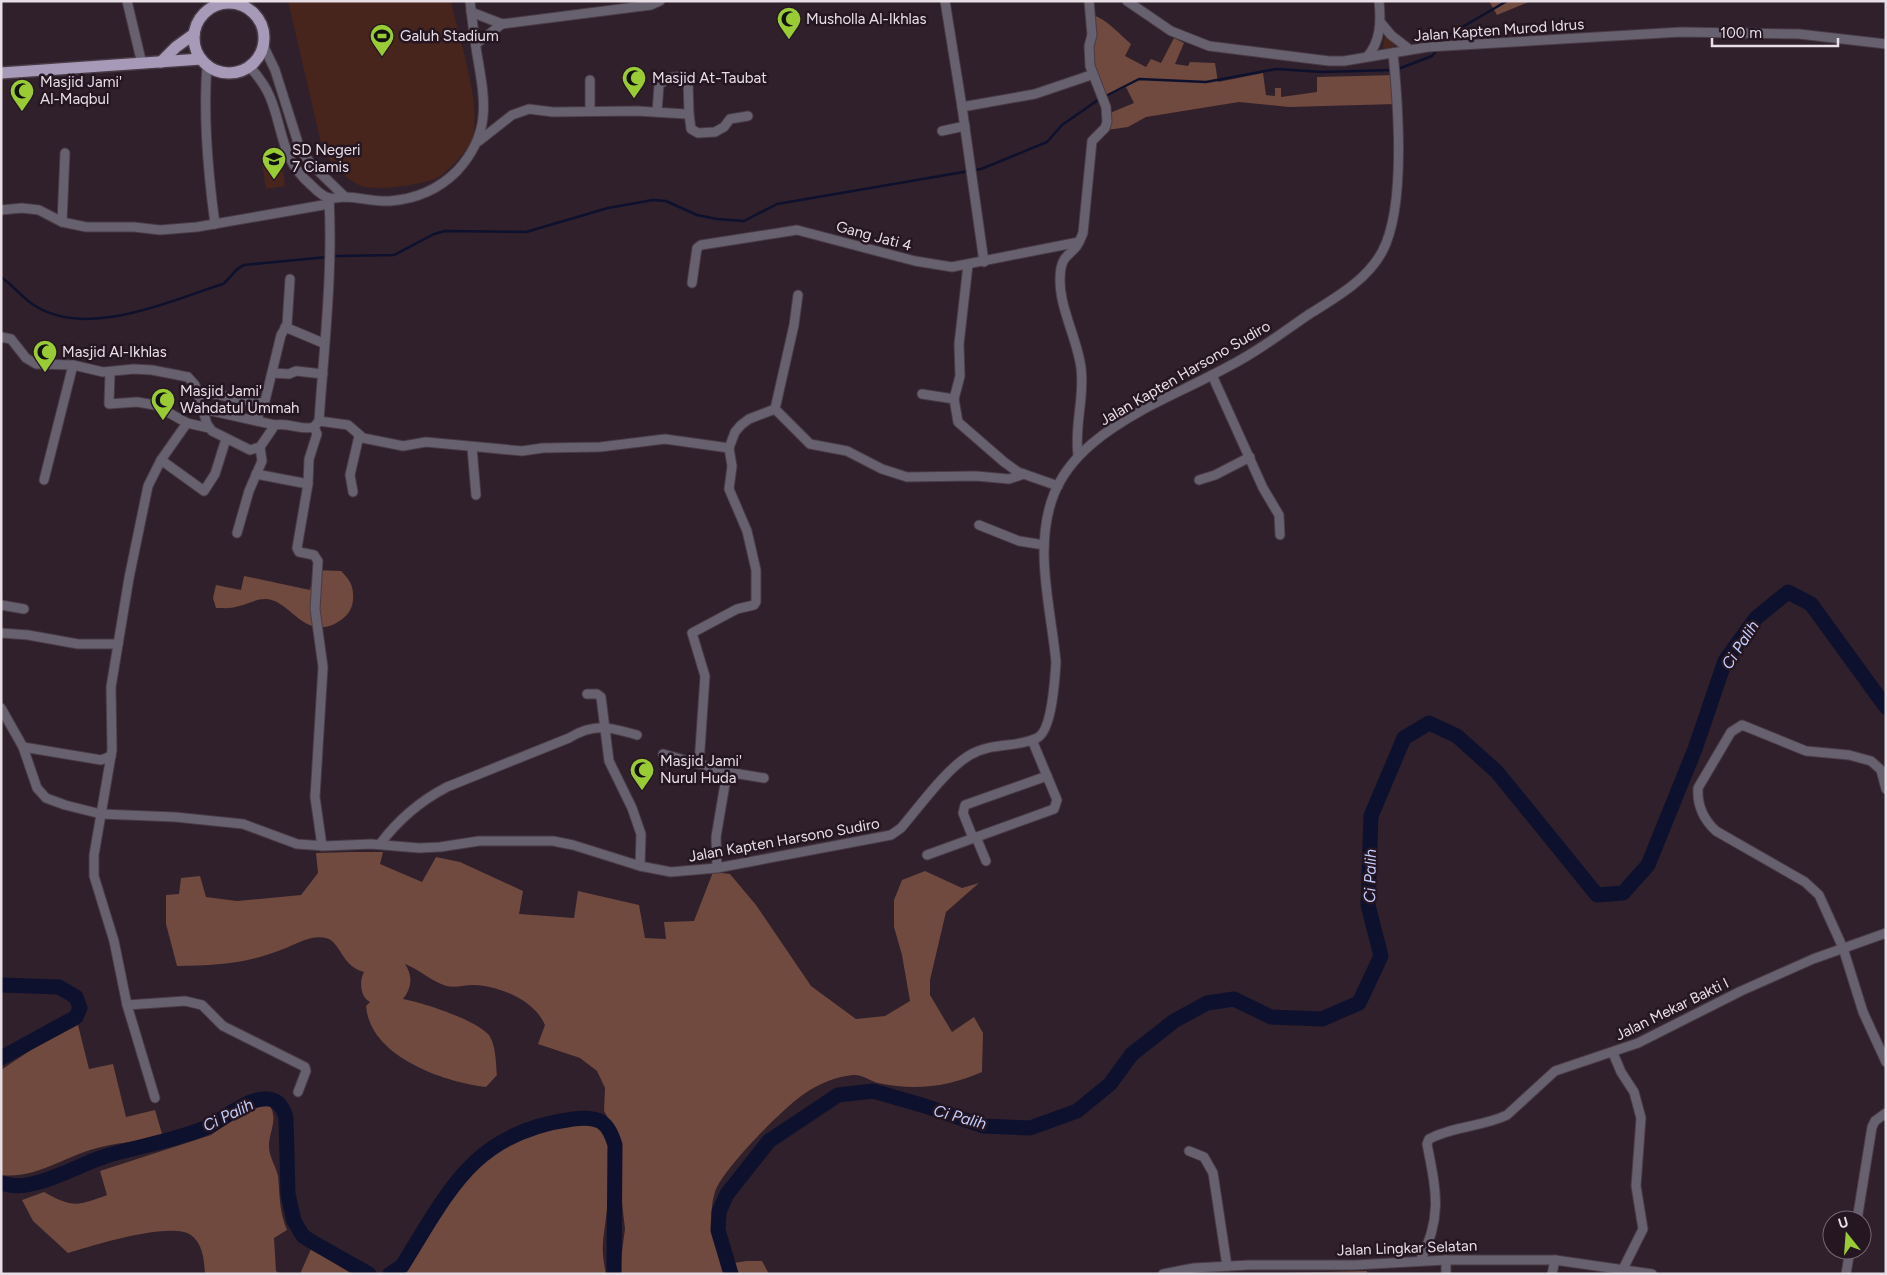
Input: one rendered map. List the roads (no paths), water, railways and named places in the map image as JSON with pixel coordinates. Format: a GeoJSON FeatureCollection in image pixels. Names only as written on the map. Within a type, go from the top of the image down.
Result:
{"type":"FeatureCollection","features":[{"type":"Feature","properties":{"kind":"main road"},"geometry":{"type":"LineString","coordinates":[[1,73],[161,62],[204,62],[224,72],[233,72],[249,66],[255,60],[263,45],[262,30],[256,17],[254,1]]}},
{"type":"Feature","properties":{"kind":"main road"},"geometry":{"type":"LineString","coordinates":[[204,62],[195,47],[194,34],[198,22],[212,5],[238,5],[256,17]]}},
{"type":"Feature","properties":{"kind":"main road"},"geometry":{"type":"LineString","coordinates":[[161,62],[176,47],[194,34]]}},
{"type":"Feature","properties":{"kind":"street"},"geometry":{"type":"LineString","coordinates":[[127,1],[142,64]]}},
{"type":"Feature","properties":{"kind":"street"},"geometry":{"type":"LineString","coordinates":[[470,1],[484,96],[484,120],[479,141]]}},
{"type":"Feature","properties":{"kind":"street"},"geometry":{"type":"LineString","coordinates":[[471,12],[502,24],[651,5],[660,1]]}},
{"type":"Feature","properties":{"kind":"street"},"geometry":{"type":"LineString","coordinates":[[945,1],[984,262]]}},
{"type":"Feature","properties":{"kind":"street"},"geometry":{"type":"LineString","coordinates":[[1078,455],[1077,427],[1082,372],[1078,347],[1062,301],[1060,284],[1063,260],[1079,242],[1083,233],[1092,141],[1105,128],[1108,122],[1103,102],[1092,75],[1089,48],[1092,34],[1089,1]]}},
{"type":"Feature","properties":{"kind":"street","name":"Jalan Kapten Murod Idrus"},"geometry":{"type":"LineString","coordinates":[[1127,1],[1171,31],[1209,46],[1329,61],[1367,57],[1409,49],[1454,45],[1724,32],[1799,34],[1886,44]]}},
{"type":"Feature","properties":{"kind":"street"},"geometry":{"type":"LineString","coordinates":[[1367,57],[1374,50],[1381,23],[1379,1]]}},
{"type":"Feature","properties":{"kind":"street"},"geometry":{"type":"LineString","coordinates":[[1381,23],[1391,35],[1409,49]]}},
{"type":"Feature","properties":{"kind":"street"},"geometry":{"type":"LineString","coordinates":[[476,44],[502,24]]}},
{"type":"Feature","properties":{"kind":"street"},"geometry":{"type":"LineString","coordinates":[[263,45],[275,70],[300,149],[320,174],[345,197]]}},
{"type":"Feature","properties":{"kind":"street","name":"Jalan Kapten Harsono Sudiro"},"geometry":{"type":"LineString","coordinates":[[1,708],[23,747],[37,788],[46,798],[101,814],[182,818],[243,824],[297,844],[322,846],[380,844],[440,847],[479,841],[553,841],[573,845],[640,866],[671,872],[716,868],[885,838],[901,828],[962,760],[983,748],[1032,740],[1046,729],[1055,682],[1056,662],[1044,545],[1046,525],[1058,486],[1078,455],[1096,440],[1134,415],[1268,344],[1341,294],[1365,275],[1379,257],[1388,240],[1395,211],[1397,142],[1395,75],[1392,53]]}},
{"type":"Feature","properties":{"kind":"street"},"geometry":{"type":"LineString","coordinates":[[204,62],[210,175],[215,224]]}},
{"type":"Feature","properties":{"kind":"street"},"geometry":{"type":"LineString","coordinates":[[249,66],[262,80],[270,98],[281,140],[288,157],[309,184],[329,201],[330,267],[323,343],[323,374],[316,434],[309,459],[308,484],[297,548],[299,552],[314,555],[318,561],[315,609],[322,641],[324,667],[314,797],[322,846]]}},
{"type":"Feature","properties":{"kind":"street"},"geometry":{"type":"LineString","coordinates":[[962,107],[1036,94],[1092,75]]}},
{"type":"Feature","properties":{"kind":"street"},"geometry":{"type":"LineString","coordinates":[[657,112],[659,85],[668,78],[682,76],[688,81],[691,129],[698,132],[720,130],[730,119],[748,116]]}},
{"type":"Feature","properties":{"kind":"street"},"geometry":{"type":"LineString","coordinates":[[590,80],[590,111]]}},
{"type":"Feature","properties":{"kind":"street"},"geometry":{"type":"LineString","coordinates":[[1,210],[22,208],[39,210],[62,222],[86,227],[134,227],[160,230],[215,224],[345,197],[383,202],[404,200],[425,194],[448,180],[465,162],[479,141],[519,110],[529,108],[553,112],[590,111],[689,114]]}},
{"type":"Feature","properties":{"kind":"street"},"geometry":{"type":"LineString","coordinates":[[942,130],[965,126]]}},
{"type":"Feature","properties":{"kind":"street"},"geometry":{"type":"LineString","coordinates":[[288,157],[300,149]]}},
{"type":"Feature","properties":{"kind":"street"},"geometry":{"type":"LineString","coordinates":[[62,222],[65,154]]}},
{"type":"Feature","properties":{"kind":"street","name":"Gang Jati 4"},"geometry":{"type":"LineString","coordinates":[[692,282],[697,248],[701,244],[768,236],[794,230],[915,261],[948,267],[984,262],[1079,242]]}},
{"type":"Feature","properties":{"kind":"street"},"geometry":{"type":"LineString","coordinates":[[968,264],[958,344],[959,381],[954,399],[958,422],[1011,468],[1058,486]]}},
{"type":"Feature","properties":{"kind":"street"},"geometry":{"type":"LineString","coordinates":[[257,421],[262,403],[265,401],[280,335],[285,327],[290,279]]}},
{"type":"Feature","properties":{"kind":"street"},"geometry":{"type":"LineString","coordinates":[[775,409],[798,295]]}},
{"type":"Feature","properties":{"kind":"street"},"geometry":{"type":"LineString","coordinates":[[285,327],[323,343]]}},
{"type":"Feature","properties":{"kind":"street"},"geometry":{"type":"LineString","coordinates":[[1,337],[11,339],[26,358],[36,364],[73,365],[110,372],[134,369],[184,376],[192,380],[209,428]]}},
{"type":"Feature","properties":{"kind":"street"},"geometry":{"type":"LineString","coordinates":[[44,480],[73,365]]}},
{"type":"Feature","properties":{"kind":"street"},"geometry":{"type":"LineString","coordinates":[[272,373],[291,374],[296,371],[323,374]]}},
{"type":"Feature","properties":{"kind":"street"},"geometry":{"type":"LineString","coordinates":[[110,372],[109,404],[137,402],[155,405],[187,423],[209,428],[226,440],[250,450],[260,447],[275,425]]}},
{"type":"Feature","properties":{"kind":"street"},"geometry":{"type":"LineString","coordinates":[[1212,375],[1263,488],[1280,515],[1280,535]]}},
{"type":"Feature","properties":{"kind":"street"},"geometry":{"type":"LineString","coordinates":[[197,391],[262,403]]}},
{"type":"Feature","properties":{"kind":"street"},"geometry":{"type":"LineString","coordinates":[[922,394],[954,399]]}},
{"type":"Feature","properties":{"kind":"street"},"geometry":{"type":"LineString","coordinates":[[203,409],[275,425],[285,424],[308,428],[317,424],[348,425],[359,436],[403,446],[426,442],[472,448],[522,451],[543,448],[600,447],[665,440],[729,448]]}},
{"type":"Feature","properties":{"kind":"street"},"geometry":{"type":"LineString","coordinates":[[775,409],[810,444],[847,451],[882,469],[903,476],[1009,479],[1024,474]]}},
{"type":"Feature","properties":{"kind":"street"},"geometry":{"type":"LineString","coordinates":[[699,764],[705,676],[692,633],[737,609],[754,605],[757,598],[756,570],[747,532],[729,489],[732,466],[729,448],[731,440],[741,425],[749,419],[775,409]]}},
{"type":"Feature","properties":{"kind":"street"},"geometry":{"type":"LineString","coordinates":[[155,1098],[127,1005],[114,941],[94,876],[94,854],[112,756],[111,687],[148,486],[161,460],[187,423]]}},
{"type":"Feature","properties":{"kind":"street"},"geometry":{"type":"LineString","coordinates":[[353,492],[350,475],[359,436]]}},
{"type":"Feature","properties":{"kind":"street"},"geometry":{"type":"LineString","coordinates":[[161,460],[204,491],[215,474],[226,440]]}},
{"type":"Feature","properties":{"kind":"street"},"geometry":{"type":"LineString","coordinates":[[237,533],[262,461],[260,447]]}},
{"type":"Feature","properties":{"kind":"street"},"geometry":{"type":"LineString","coordinates":[[472,448],[476,494]]}},
{"type":"Feature","properties":{"kind":"street"},"geometry":{"type":"LineString","coordinates":[[1200,480],[1215,475],[1250,457]]}},
{"type":"Feature","properties":{"kind":"street"},"geometry":{"type":"LineString","coordinates":[[256,474],[308,484]]}},
{"type":"Feature","properties":{"kind":"street"},"geometry":{"type":"LineString","coordinates":[[979,525],[1019,541],[1044,545]]}},
{"type":"Feature","properties":{"kind":"street"},"geometry":{"type":"LineString","coordinates":[[1,605],[24,609]]}},
{"type":"Feature","properties":{"kind":"street"},"geometry":{"type":"LineString","coordinates":[[1,633],[28,634],[78,644],[118,644]]}},
{"type":"Feature","properties":{"kind":"street"},"geometry":{"type":"LineString","coordinates":[[587,694],[597,694],[601,697],[609,761],[632,808],[641,834],[640,866]]}},
{"type":"Feature","properties":{"kind":"street"},"geometry":{"type":"LineString","coordinates":[[1886,789],[1881,770],[1871,762],[1849,755],[1806,751],[1742,725],[1731,732],[1698,788],[1698,802],[1709,825],[1716,831],[1805,882],[1819,895],[1843,948],[1863,1012],[1886,1062]]}},
{"type":"Feature","properties":{"kind":"street"},"geometry":{"type":"LineString","coordinates":[[380,844],[390,831],[416,807],[434,794],[569,738],[587,728],[605,728],[637,735]]}},
{"type":"Feature","properties":{"kind":"street"},"geometry":{"type":"LineString","coordinates":[[927,855],[1054,809],[1057,800],[1032,740]]}},
{"type":"Feature","properties":{"kind":"street"},"geometry":{"type":"LineString","coordinates":[[23,747],[101,760],[112,756]]}},
{"type":"Feature","properties":{"kind":"street"},"geometry":{"type":"LineString","coordinates":[[663,754],[727,772],[764,778]]}},
{"type":"Feature","properties":{"kind":"street"},"geometry":{"type":"LineString","coordinates":[[716,868],[716,837],[727,772]]}},
{"type":"Feature","properties":{"kind":"street"},"geometry":{"type":"LineString","coordinates":[[986,861],[963,813],[963,807],[1047,776]]}},
{"type":"Feature","properties":{"kind":"street","name":"Jalan Mekar Bakti I"},"geometry":{"type":"LineString","coordinates":[[1420,1262],[1430,1243],[1437,1212],[1436,1187],[1427,1144],[1429,1139],[1450,1131],[1502,1117],[1514,1109],[1555,1071],[1638,1043],[1741,991],[1843,948],[1886,934]]}},
{"type":"Feature","properties":{"kind":"street"},"geometry":{"type":"LineString","coordinates":[[127,1005],[185,1001],[202,1005],[223,1026],[305,1067],[306,1071],[298,1092]]}},
{"type":"Feature","properties":{"kind":"street"},"geometry":{"type":"LineString","coordinates":[[1613,1053],[1621,1072],[1634,1092],[1641,1118],[1636,1186],[1643,1229],[1623,1269]]}},
{"type":"Feature","properties":{"kind":"street"},"geometry":{"type":"LineString","coordinates":[[1859,1210],[1872,1127],[1875,1121],[1886,1114]]}},
{"type":"Feature","properties":{"kind":"street"},"geometry":{"type":"LineString","coordinates":[[1189,1151],[1204,1157],[1214,1173],[1227,1266]]}},
{"type":"Feature","properties":{"kind":"street"},"geometry":{"type":"LineString","coordinates":[[1446,1260],[1446,1274]]}},
{"type":"Feature","properties":{"kind":"street","name":"Jalan Lingkar Selatan"},"geometry":{"type":"LineString","coordinates":[[1163,1274],[1194,1268],[1301,1264],[1370,1269],[1446,1260],[1555,1260],[1652,1274]]}},
{"type":"Feature","properties":{"kind":"street"},"geometry":{"type":"LineString","coordinates":[[1552,1274],[1555,1260]]}},
{"type":"Feature","properties":{"kind":"street"},"geometry":{"type":"LineString","coordinates":[[1846,1274],[1848,1260]]}},
{"type":"Feature","properties":{"kind":"waterway"},"geometry":{"type":"LineString","coordinates":[[1442,44],[1452,33],[1507,1]]}},
{"type":"Feature","properties":{"kind":"waterway"},"geometry":{"type":"LineString","coordinates":[[1398,69],[1432,56],[1439,48]]}},
{"type":"Feature","properties":{"kind":"waterway"},"geometry":{"type":"LineString","coordinates":[[1,277],[32,304],[58,316],[81,319],[105,318],[130,314],[223,284],[244,265],[338,256],[394,255],[434,234],[445,231],[526,232],[608,208],[653,200],[666,201],[697,215],[744,221],[777,204],[981,169],[1047,142],[1062,125],[1098,100],[1139,79],[1206,82],[1276,69],[1322,72],[1392,70]]}},
{"type":"Feature","properties":{"kind":"waterway","name":"Ci Palih"},"geometry":{"type":"LineString","coordinates":[[731,1274],[718,1230],[719,1212],[727,1194],[769,1141],[838,1095],[873,1091],[983,1126],[1030,1128],[1077,1111],[1110,1084],[1132,1054],[1174,1021],[1207,1003],[1234,999],[1271,1017],[1322,1019],[1359,1003],[1381,956],[1368,905],[1371,816],[1404,738],[1429,723],[1457,736],[1497,772],[1597,895],[1623,893],[1648,865],[1695,749],[1725,661],[1756,618],[1788,592],[1811,604],[1886,707]]}},
{"type":"Feature","properties":{"kind":"waterway","name":"Ci Palih"},"geometry":{"type":"LineString","coordinates":[[1,985],[59,987],[76,997],[80,1008],[76,1017],[1,1058]]}},
{"type":"Feature","properties":{"kind":"waterway","name":"Ci Palih"},"geometry":{"type":"LineString","coordinates":[[1,1183],[20,1186],[41,1182],[106,1156],[193,1133],[212,1125],[248,1103],[255,1100],[272,1099],[281,1106],[286,1118],[288,1194],[294,1221],[303,1236],[369,1274]]}},
{"type":"Feature","properties":{"kind":"waterway","name":"Ci Palih"},"geometry":{"type":"LineString","coordinates":[[390,1274],[402,1266],[451,1189],[468,1168],[488,1151],[511,1137],[539,1126],[582,1118],[590,1118],[605,1125],[615,1145],[614,1274]]}},
{"type":"Feature","properties":{"kind":"place","name":"Musholla Al-Ikhlas"},"geometry":{"type":"Point","coordinates":[789,40]}},
{"type":"Feature","properties":{"kind":"place","name":"Galuh Stadium"},"geometry":{"type":"Point","coordinates":[382,57]}},
{"type":"Feature","properties":{"kind":"place","name":"Masjid At-Taubat"},"geometry":{"type":"Point","coordinates":[634,99]}},
{"type":"Feature","properties":{"kind":"place","name":"Masjid Jami' Al-Maqbul"},"geometry":{"type":"Point","coordinates":[22,112]}},
{"type":"Feature","properties":{"kind":"place","name":"SD Negeri 7 Ciamis"},"geometry":{"type":"Point","coordinates":[274,180]}},
{"type":"Feature","properties":{"kind":"place","name":"Masjid Al-Ikhlas"},"geometry":{"type":"Point","coordinates":[45,373]}},
{"type":"Feature","properties":{"kind":"place","name":"Masjid Jami' Wahdatul Ummah"},"geometry":{"type":"Point","coordinates":[163,421]}},
{"type":"Feature","properties":{"kind":"place","name":"Masjid Jami' Nurul Huda"},"geometry":{"type":"Point","coordinates":[642,791]}}]}
